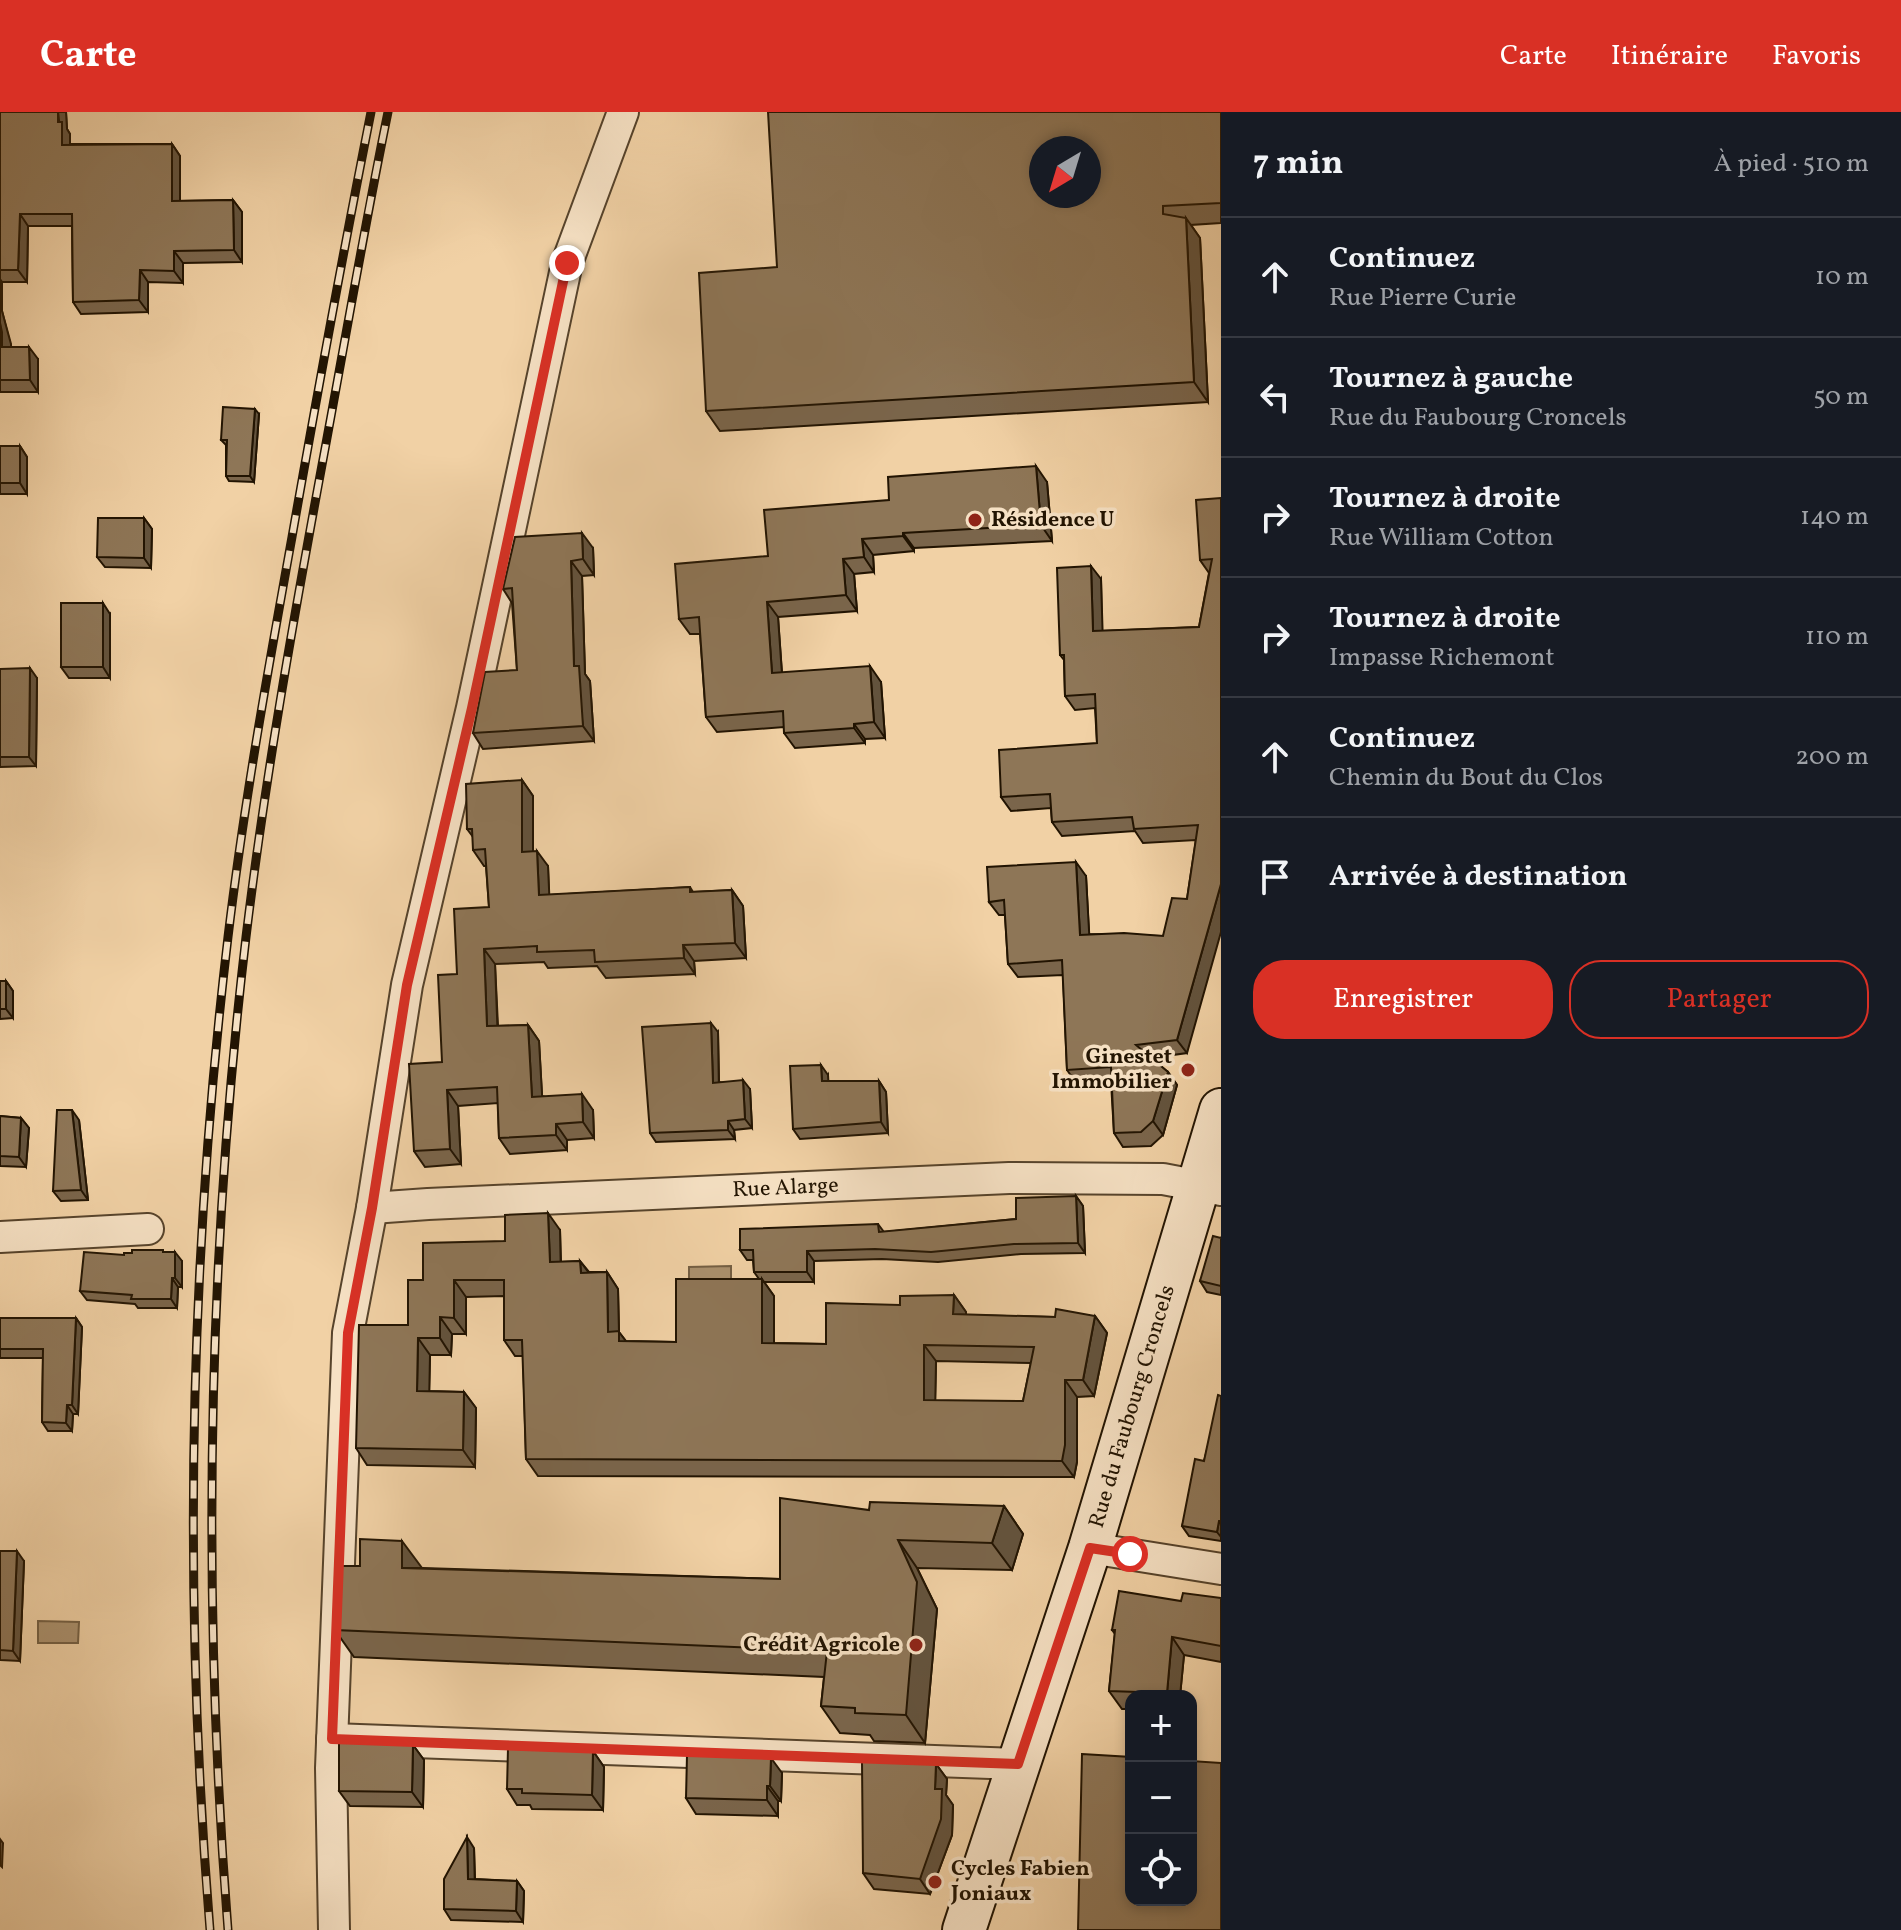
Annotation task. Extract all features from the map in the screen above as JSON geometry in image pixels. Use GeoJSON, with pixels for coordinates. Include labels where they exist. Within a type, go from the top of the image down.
{"type":"FeatureCollection","features":[{"type":"Feature","properties":{"kind":"main road","name":"Rue du Faubourg Croncels"},"geometry":{"type":"LineString","coordinates":[[964,1930],[1211,1187],[1221,1110]]}},
{"type":"Feature","properties":{"kind":"street"},"geometry":{"type":"LineString","coordinates":[[334,1930],[332,1739],[348,1333],[372,1208],[407,985],[472,708],[567,263],[623,112]]}},
{"type":"Feature","properties":{"kind":"street","name":"Rue Alarge"},"geometry":{"type":"LineString","coordinates":[[372,1208],[1009,1178],[1163,1179],[1211,1187]]}},
{"type":"Feature","properties":{"kind":"street"},"geometry":{"type":"LineString","coordinates":[[0,1237],[148,1229]]}},
{"type":"Feature","properties":{"kind":"street"},"geometry":{"type":"LineString","coordinates":[[1090,1548],[1221,1569]]}},
{"type":"Feature","properties":{"kind":"street"},"geometry":{"type":"LineString","coordinates":[[332,1739],[1018,1764]]}},
{"type":"Feature","properties":{"kind":"shaded area"},"geometry":{"type":"Polygon","coordinates":[[[731,1266],[731,1287],[689,1288],[689,1267],[731,1266]]]}},
{"type":"Feature","properties":{"kind":"shaded area"},"geometry":{"type":"Polygon","coordinates":[[[38,1621],[79,1622],[78,1643],[38,1643],[38,1621]]]}},
{"type":"Feature","properties":{"kind":"building"},"geometry":{"type":"Polygon","coordinates":[[[0,112],[58,112],[58,122],[62,122],[62,145],[172,144],[172,201],[233,200],[234,250],[174,251],[174,271],[140,270],[139,300],[73,302],[72,214],[20,214],[18,270],[0,270],[0,112]]]}},
{"type":"Feature","properties":{"kind":"building"},"geometry":{"type":"Polygon","coordinates":[[[768,112],[1221,112],[1221,203],[1163,206],[1163,214],[1186,218],[1194,382],[706,411],[699,273],[777,267],[768,112]]]}},
{"type":"Feature","properties":{"kind":"building"},"geometry":{"type":"Polygon","coordinates":[[[0,323],[2,347],[29,347],[30,380],[0,380],[0,323]]]}},
{"type":"Feature","properties":{"kind":"building"},"geometry":{"type":"Polygon","coordinates":[[[223,407],[255,409],[250,476],[226,476],[227,440],[221,440],[223,407]]]}},
{"type":"Feature","properties":{"kind":"building"},"geometry":{"type":"Polygon","coordinates":[[[0,446],[20,446],[20,483],[0,483],[0,446]]]}},
{"type":"Feature","properties":{"kind":"building"},"geometry":{"type":"Polygon","coordinates":[[[1036,466],[1041,525],[903,533],[903,536],[862,539],[864,557],[843,559],[846,595],[767,602],[772,673],[870,666],[874,722],[854,724],[854,728],[784,733],[783,711],[706,717],[699,617],[679,619],[675,564],[768,556],[764,510],[889,500],[888,477],[1036,466]]]}},
{"type":"Feature","properties":{"kind":"building"},"geometry":{"type":"Polygon","coordinates":[[[1221,498],[1221,884],[1177,1040],[1136,1045],[1168,1072],[1153,1121],[1141,1132],[1114,1133],[1111,1067],[1067,1070],[1062,960],[1008,964],[1004,900],[989,902],[987,867],[1076,862],[1080,935],[1124,933],[1163,936],[1172,898],[1187,899],[1198,825],[1134,829],[1132,817],[1052,822],[1050,794],[1001,797],[999,750],[1097,743],[1095,694],[1065,696],[1064,655],[1060,655],[1057,568],[1091,566],[1093,631],[1199,627],[1212,559],[1200,560],[1196,500],[1221,498]]]}},
{"type":"Feature","properties":{"kind":"building"},"geometry":{"type":"Polygon","coordinates":[[[98,518],[144,518],[144,558],[97,557],[98,518]]]}},
{"type":"Feature","properties":{"kind":"building"},"geometry":{"type":"Polygon","coordinates":[[[582,533],[583,559],[571,561],[574,666],[579,666],[583,726],[473,733],[485,672],[517,670],[512,588],[503,589],[515,537],[582,533]]]}},
{"type":"Feature","properties":{"kind":"building"},"geometry":{"type":"Polygon","coordinates":[[[61,603],[103,603],[103,667],[61,667],[61,603]]]}},
{"type":"Feature","properties":{"kind":"building"},"geometry":{"type":"Polygon","coordinates":[[[30,668],[29,757],[0,757],[0,669],[30,668]]]}},
{"type":"Feature","properties":{"kind":"building"},"geometry":{"type":"Polygon","coordinates":[[[522,780],[522,852],[537,851],[539,895],[690,887],[690,892],[732,890],[735,943],[683,945],[684,958],[595,962],[594,950],[537,952],[537,946],[484,949],[487,1026],[528,1025],[532,1097],[582,1094],[583,1122],[556,1124],[556,1135],[499,1138],[497,1087],[447,1090],[450,1149],[414,1151],[409,1064],[442,1062],[438,975],[457,974],[454,909],[489,907],[485,849],[473,850],[472,829],[467,829],[466,784],[522,780]]]}},
{"type":"Feature","properties":{"kind":"building"},"geometry":{"type":"Polygon","coordinates":[[[0,981],[6,981],[6,1009],[0,1009],[0,981]]]}},
{"type":"Feature","properties":{"kind":"building"},"geometry":{"type":"Polygon","coordinates":[[[711,1023],[713,1083],[743,1080],[745,1119],[728,1121],[728,1130],[650,1133],[642,1027],[711,1023]]]}},
{"type":"Feature","properties":{"kind":"building"},"geometry":{"type":"Polygon","coordinates":[[[821,1065],[822,1081],[879,1081],[881,1122],[793,1129],[790,1066],[821,1065]]]}},
{"type":"Feature","properties":{"kind":"building"},"geometry":{"type":"Polygon","coordinates":[[[57,1110],[72,1110],[81,1190],[53,1191],[57,1110]]]}},
{"type":"Feature","properties":{"kind":"building"},"geometry":{"type":"Polygon","coordinates":[[[0,1116],[21,1118],[19,1157],[0,1156],[0,1116]]]}},
{"type":"Feature","properties":{"kind":"building"},"geometry":{"type":"Polygon","coordinates":[[[1076,1196],[1078,1243],[1014,1244],[931,1252],[875,1249],[807,1251],[807,1272],[754,1272],[753,1250],[740,1250],[740,1229],[878,1224],[879,1232],[1016,1219],[1016,1198],[1076,1196]]]}},
{"type":"Feature","properties":{"kind":"building"},"geometry":{"type":"Polygon","coordinates":[[[548,1213],[550,1262],[580,1261],[581,1273],[607,1272],[608,1332],[619,1331],[619,1341],[676,1342],[676,1279],[762,1279],[762,1343],[826,1344],[826,1303],[900,1305],[900,1296],[954,1295],[953,1314],[1055,1317],[1056,1309],[1095,1316],[1083,1380],[1065,1380],[1065,1445],[1062,1461],[526,1459],[522,1340],[504,1340],[504,1280],[454,1280],[454,1318],[440,1317],[440,1338],[418,1338],[417,1391],[464,1392],[463,1450],[356,1448],[359,1325],[408,1325],[408,1280],[423,1280],[423,1243],[505,1241],[505,1215],[548,1213]],[[924,1345],[924,1400],[1023,1401],[1034,1347],[924,1345]]]}},
{"type":"Feature","properties":{"kind":"building"},"geometry":{"type":"Polygon","coordinates":[[[1213,1236],[1221,1238],[1221,1286],[1200,1281],[1213,1236]]]}},
{"type":"Feature","properties":{"kind":"building"},"geometry":{"type":"Polygon","coordinates":[[[132,1250],[175,1252],[171,1299],[131,1299],[132,1295],[80,1291],[84,1252],[124,1255],[132,1253],[132,1250]]]}},
{"type":"Feature","properties":{"kind":"building"},"geometry":{"type":"Polygon","coordinates":[[[0,1318],[76,1318],[72,1405],[67,1405],[66,1423],[42,1422],[43,1349],[0,1349],[0,1318]]]}},
{"type":"Feature","properties":{"kind":"building"},"geometry":{"type":"Polygon","coordinates":[[[1218,1395],[1221,1396],[1221,1521],[1217,1532],[1182,1526],[1195,1459],[1204,1461],[1218,1395]]]}},
{"type":"Feature","properties":{"kind":"building"},"geometry":{"type":"Polygon","coordinates":[[[780,1498],[869,1510],[870,1502],[1004,1506],[992,1543],[898,1540],[917,1582],[906,1715],[855,1713],[855,1708],[821,1706],[827,1651],[335,1630],[337,1566],[360,1566],[360,1539],[402,1541],[402,1568],[780,1579],[780,1498]]]}},
{"type":"Feature","properties":{"kind":"building"},"geometry":{"type":"Polygon","coordinates":[[[0,1551],[17,1551],[13,1651],[0,1650],[0,1551]]]}},
{"type":"Feature","properties":{"kind":"building"},"geometry":{"type":"Polygon","coordinates":[[[1119,1591],[1181,1601],[1183,1593],[1221,1598],[1221,1646],[1172,1637],[1167,1690],[1109,1691],[1115,1630],[1112,1630],[1119,1591]]]}},
{"type":"Feature","properties":{"kind":"building"},"geometry":{"type":"Polygon","coordinates":[[[339,1742],[413,1745],[412,1792],[339,1791],[339,1742]]]}},
{"type":"Feature","properties":{"kind":"building"},"geometry":{"type":"Polygon","coordinates":[[[508,1748],[593,1751],[592,1795],[522,1793],[522,1789],[507,1789],[508,1748]]]}},
{"type":"Feature","properties":{"kind":"building"},"geometry":{"type":"Polygon","coordinates":[[[1082,1754],[1125,1757],[1125,1906],[1197,1906],[1197,1761],[1221,1763],[1221,1930],[1078,1930],[1082,1754]]]}},
{"type":"Feature","properties":{"kind":"building"},"geometry":{"type":"Polygon","coordinates":[[[687,1755],[771,1758],[767,1800],[686,1798],[687,1755]]]}},
{"type":"Feature","properties":{"kind":"building"},"geometry":{"type":"Polygon","coordinates":[[[862,1761],[936,1764],[935,1789],[942,1789],[941,1819],[920,1879],[863,1873],[862,1761]]]}},
{"type":"Feature","properties":{"kind":"building"},"geometry":{"type":"Polygon","coordinates":[[[467,1837],[468,1879],[517,1881],[516,1911],[444,1909],[444,1879],[467,1837]]]}},
{"type":"Feature","properties":{"kind":"railway"},"geometry":{"type":"LineString","coordinates":[[210,1930],[196,1682],[194,1433],[198,1309],[215,1061],[234,887],[257,737],[371,112]]}},
{"type":"Feature","properties":{"kind":"railway"},"geometry":{"type":"LineString","coordinates":[[228,1930],[214,1682],[212,1557],[216,1309],[233,1061],[246,937],[280,701],[388,112]]}},
{"type":"Feature","properties":{"kind":"place","name":"Résidence U"},"geometry":{"type":"Point","coordinates":[975,520]}},
{"type":"Feature","properties":{"kind":"place","name":"Ginestet Immobilier"},"geometry":{"type":"Point","coordinates":[1188,1070]}},
{"type":"Feature","properties":{"kind":"place","name":"Crédit Agricole"},"geometry":{"type":"Point","coordinates":[916,1645]}},
{"type":"Feature","properties":{"kind":"place","name":"Cycles Fabien Joniaux"},"geometry":{"type":"Point","coordinates":[935,1882]}},
{"type":"Feature","properties":{"kind":"route"},"geometry":{"type":"LineString","coordinates":[[567,263],[472,708],[407,985],[372,1208],[348,1333],[332,1739],[1018,1764],[1090,1548],[1130,1554]]}}]}
